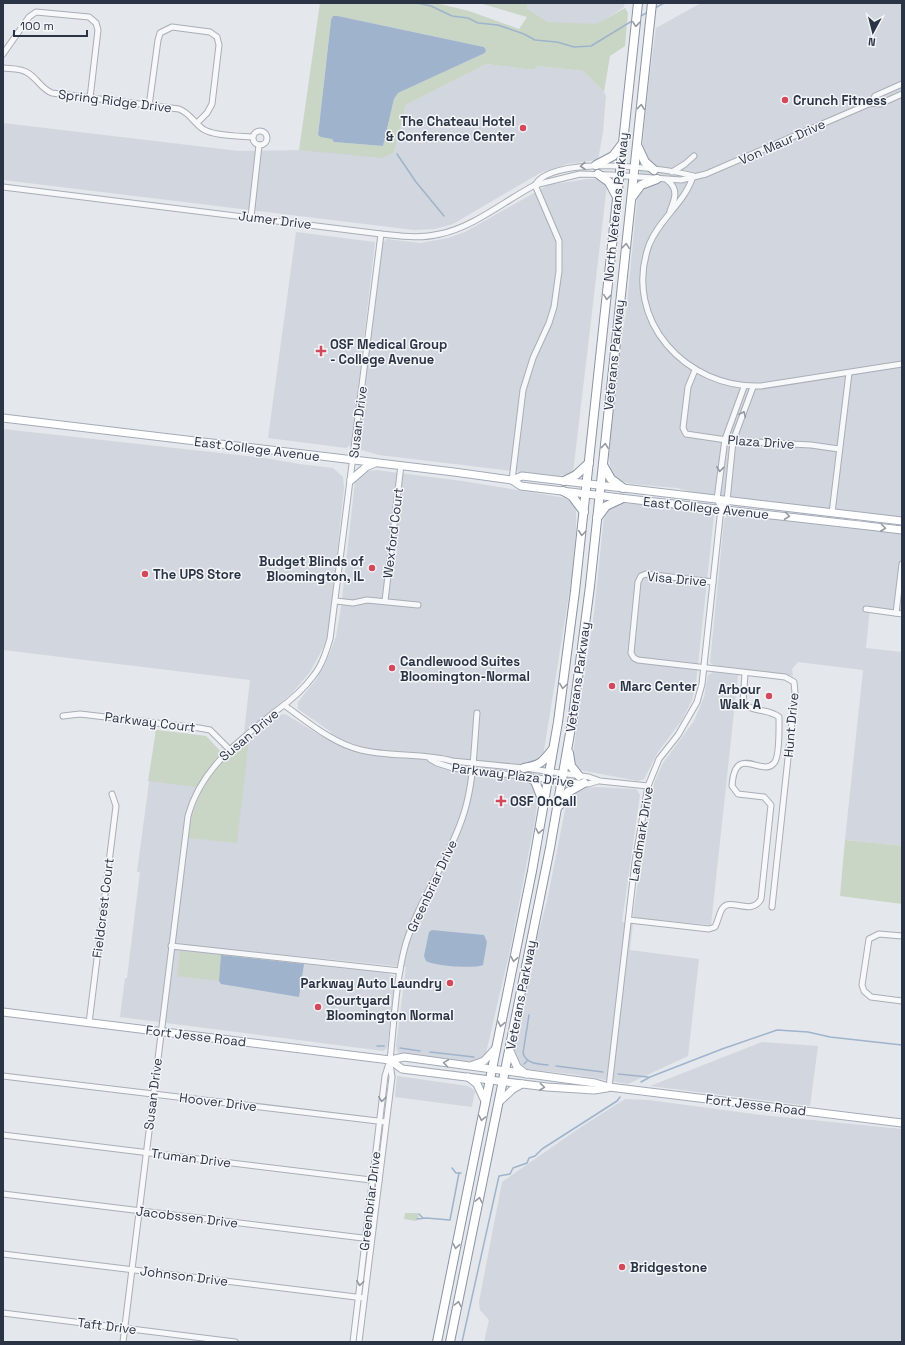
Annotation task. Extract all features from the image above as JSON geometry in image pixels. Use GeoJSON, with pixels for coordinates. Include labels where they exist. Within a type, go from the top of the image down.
{"type":"FeatureCollection","features":[{"type":"Feature","properties":{"kind":"highway","name":"North Veterans Parkway"},"geometry":{"type":"LineString","coordinates":[[587,483],[638,3]]}},
{"type":"Feature","properties":{"kind":"highway","name":"Veterans Parkway"},"geometry":{"type":"LineString","coordinates":[[450,1342],[510,1051],[568,746],[582,647],[600,496],[652,3]]}},
{"type":"Feature","properties":{"kind":"highway"},"geometry":{"type":"LineString","coordinates":[[596,165],[613,156],[623,142]]}},
{"type":"Feature","properties":{"kind":"highway"},"geometry":{"type":"LineString","coordinates":[[637,145],[645,162],[654,170]]}},
{"type":"Feature","properties":{"kind":"highway"},"geometry":{"type":"LineString","coordinates":[[598,174],[609,182],[618,198]]}},
{"type":"Feature","properties":{"kind":"highway"},"geometry":{"type":"LineString","coordinates":[[631,198],[642,185],[657,179]]}},
{"type":"Feature","properties":{"kind":"highway"},"geometry":{"type":"LineString","coordinates":[[564,481],[576,476],[589,463]]}},
{"type":"Feature","properties":{"kind":"highway"},"geometry":{"type":"LineString","coordinates":[[603,465],[611,479],[623,488]]}},
{"type":"Feature","properties":{"kind":"highway","name":"Veterans Parkway"},"geometry":{"type":"LineString","coordinates":[[437,1342],[544,805],[554,748],[571,625],[587,483]]}},
{"type":"Feature","properties":{"kind":"highway"},"geometry":{"type":"LineString","coordinates":[[563,491],[572,496],[584,512]]}},
{"type":"Feature","properties":{"kind":"highway"},"geometry":{"type":"LineString","coordinates":[[597,519],[606,506],[620,499]]}},
{"type":"Feature","properties":{"kind":"highway"},"geometry":{"type":"LineString","coordinates":[[568,746],[571,766],[579,776]]}},
{"type":"Feature","properties":{"kind":"highway"},"geometry":{"type":"LineString","coordinates":[[524,768],[544,762],[554,748]]}},
{"type":"Feature","properties":{"kind":"highway"},"geometry":{"type":"LineString","coordinates":[[528,777],[535,781],[544,805]]}},
{"type":"Feature","properties":{"kind":"highway"},"geometry":{"type":"LineString","coordinates":[[557,809],[568,792],[584,783]]}},
{"type":"Feature","properties":{"kind":"main road","name":"East College Avenue"},"geometry":{"type":"LineString","coordinates":[[3,418],[401,465],[512,480],[521,486],[620,499],[721,508],[824,522],[902,530]]}},
{"type":"Feature","properties":{"kind":"main road"},"geometry":{"type":"LineString","coordinates":[[351,480],[366,467],[377,462]]}},
{"type":"Feature","properties":{"kind":"main road","name":"East College Avenue"},"geometry":{"type":"LineString","coordinates":[[512,480],[522,476],[902,521]]}},
{"type":"Feature","properties":{"kind":"main road"},"geometry":{"type":"LineString","coordinates":[[824,522],[832,516],[860,519],[873,518]]}},
{"type":"Feature","properties":{"kind":"main road","name":"Fort Jesse Road"},"geometry":{"type":"LineString","coordinates":[[3,1012],[390,1060],[404,1057],[526,1075],[595,1083],[609,1087],[902,1123]]}},
{"type":"Feature","properties":{"kind":"main road"},"geometry":{"type":"LineString","coordinates":[[470,1066],[484,1061],[496,1048]]}},
{"type":"Feature","properties":{"kind":"main road"},"geometry":{"type":"LineString","coordinates":[[510,1051],[517,1067],[526,1075]]}},
{"type":"Feature","properties":{"kind":"main road","name":"Fort Jesse Road"},"geometry":{"type":"LineString","coordinates":[[390,1060],[402,1069],[503,1082],[594,1090],[609,1087]]}},
{"type":"Feature","properties":{"kind":"main road"},"geometry":{"type":"LineString","coordinates":[[468,1077],[477,1084],[485,1101]]}},
{"type":"Feature","properties":{"kind":"main road"},"geometry":{"type":"LineString","coordinates":[[499,1102],[513,1089],[522,1084]]}},
{"type":"Feature","properties":{"kind":"street"},"geometry":{"type":"LineString","coordinates":[[3,54],[29,17],[36,12],[89,17],[96,22],[98,30],[90,98]]}},
{"type":"Feature","properties":{"kind":"street"},"geometry":{"type":"LineString","coordinates":[[149,106],[160,33],[172,27],[210,32],[216,37],[220,45],[212,104],[207,113],[196,123]]}},
{"type":"Feature","properties":{"kind":"street","name":"Spring Ridge Drive"},"geometry":{"type":"LineString","coordinates":[[3,68],[25,71],[33,76],[43,88],[52,94],[183,111],[196,123],[210,132],[252,137]]}},
{"type":"Feature","properties":{"kind":"street","name":"Von Maur Drive"},"geometry":{"type":"LineString","coordinates":[[871,103],[875,96],[902,84]]}},
{"type":"Feature","properties":{"kind":"street","name":"Von Maur Drive"},"geometry":{"type":"LineString","coordinates":[[634,172],[657,179],[667,180],[682,180],[693,176],[706,174],[723,168],[871,103],[880,104],[902,94]]}},
{"type":"Feature","properties":{"kind":"street"},"geometry":{"type":"LineString","coordinates":[[256,131],[265,133],[267,137],[266,142],[259,145],[255,144],[252,137],[256,131]]}},
{"type":"Feature","properties":{"kind":"street"},"geometry":{"type":"LineString","coordinates":[[251,218],[259,145]]}},
{"type":"Feature","properties":{"kind":"street"},"geometry":{"type":"LineString","coordinates":[[672,172],[694,156]]}},
{"type":"Feature","properties":{"kind":"street","name":"Jumer Drive"},"geometry":{"type":"LineString","coordinates":[[535,185],[538,179],[571,167],[596,165],[620,171],[634,172]]}},
{"type":"Feature","properties":{"kind":"street","name":"Von Maur Drive"},"geometry":{"type":"LineString","coordinates":[[620,171],[634,172],[654,170],[693,176]]}},
{"type":"Feature","properties":{"kind":"street","name":"Jumer Drive"},"geometry":{"type":"LineString","coordinates":[[3,187],[381,234],[425,236],[453,230],[474,221],[535,185],[544,184],[572,175],[620,171]]}},
{"type":"Feature","properties":{"kind":"street"},"geometry":{"type":"LineString","coordinates":[[693,176],[689,188],[657,230],[646,254],[643,279],[645,300],[650,320],[659,336],[678,356],[695,370],[725,383],[752,387],[902,364]]}},
{"type":"Feature","properties":{"kind":"street"},"geometry":{"type":"LineString","coordinates":[[667,180],[673,185],[675,193],[668,215]]}},
{"type":"Feature","properties":{"kind":"street"},"geometry":{"type":"LineString","coordinates":[[512,480],[523,390],[533,358],[549,324],[554,307],[559,271],[559,241],[535,185]]}},
{"type":"Feature","properties":{"kind":"street","name":"Susan Drive"},"geometry":{"type":"LineString","coordinates":[[123,1342],[184,837],[191,807],[204,780],[229,749],[284,705],[307,684],[321,663],[330,640],[381,234]]}},
{"type":"Feature","properties":{"kind":"street","name":"Plaza Drive"},"geometry":{"type":"LineString","coordinates":[[695,370],[688,387],[684,432],[688,435],[725,440],[811,445],[840,449]]}},
{"type":"Feature","properties":{"kind":"street"},"geometry":{"type":"LineString","coordinates":[[832,513],[849,373]]}},
{"type":"Feature","properties":{"kind":"street"},"geometry":{"type":"LineString","coordinates":[[744,386],[725,440],[717,500],[721,508],[727,501],[733,440],[752,387]]}},
{"type":"Feature","properties":{"kind":"street","name":"Wexford Court"},"geometry":{"type":"LineString","coordinates":[[385,601],[401,465]]}},
{"type":"Feature","properties":{"kind":"street","name":"Landmark Drive"},"geometry":{"type":"LineString","coordinates":[[609,1087],[635,862],[648,786],[659,759],[678,735],[697,702],[704,668],[721,508]]}},
{"type":"Feature","properties":{"kind":"street"},"geometry":{"type":"LineString","coordinates":[[866,610],[899,613],[902,564]]}},
{"type":"Feature","properties":{"kind":"street","name":"Visa Drive"},"geometry":{"type":"LineString","coordinates":[[633,657],[631,651],[638,582],[641,576],[646,574],[713,582]]}},
{"type":"Feature","properties":{"kind":"street"},"geometry":{"type":"LineString","coordinates":[[336,601],[353,603],[367,600],[418,605]]}},
{"type":"Feature","properties":{"kind":"street","name":"Hunt Drive"},"geometry":{"type":"LineString","coordinates":[[633,657],[638,660],[785,677],[794,682],[795,687],[772,907]]}},
{"type":"Feature","properties":{"kind":"street"},"geometry":{"type":"LineString","coordinates":[[629,920],[708,929],[715,927],[722,909],[728,905],[753,908],[759,904],[761,899],[771,805],[764,797],[738,794],[732,786],[733,773],[736,767],[743,764],[769,766],[774,763],[777,756],[779,717],[772,711],[749,709],[743,703],[746,673]]}},
{"type":"Feature","properties":{"kind":"street","name":"Parkway Plaza Drive"},"geometry":{"type":"LineString","coordinates":[[284,705],[328,736],[351,747],[362,750],[524,768],[549,776]]}},
{"type":"Feature","properties":{"kind":"street","name":"Greenbriar Drive"},"geometry":{"type":"LineString","coordinates":[[376,1181],[385,1076],[390,1060],[400,971],[409,935],[463,816],[471,770],[477,713]]}},
{"type":"Feature","properties":{"kind":"street","name":"Parkway Court"},"geometry":{"type":"LineString","coordinates":[[64,716],[80,714],[210,730],[229,749]]}},
{"type":"Feature","properties":{"kind":"street","name":"Parkway Plaza Drive"},"geometry":{"type":"LineString","coordinates":[[429,758],[437,763],[453,768],[528,777],[579,776],[600,781],[648,786]]}},
{"type":"Feature","properties":{"kind":"street","name":"Parkway Plaza Drive"},"geometry":{"type":"LineString","coordinates":[[563,777],[584,783],[600,781]]}},
{"type":"Feature","properties":{"kind":"street","name":"Fieldcrest Court"},"geometry":{"type":"LineString","coordinates":[[89,1023],[116,806],[112,794]]}},
{"type":"Feature","properties":{"kind":"street"},"geometry":{"type":"LineString","coordinates":[[902,936],[879,934],[872,936],[867,943],[862,985],[864,992],[872,997],[902,1001]]}},
{"type":"Feature","properties":{"kind":"street"},"geometry":{"type":"LineString","coordinates":[[171,946],[400,971]]}},
{"type":"Feature","properties":{"kind":"street","name":"Greenbriar Drive"},"geometry":{"type":"LineString","coordinates":[[353,1342],[361,1298],[376,1181],[392,1077],[390,1060]]}},
{"type":"Feature","properties":{"kind":"street","name":"Hoover Drive"},"geometry":{"type":"LineString","coordinates":[[3,1076],[386,1122]]}},
{"type":"Feature","properties":{"kind":"street","name":"Truman Drive"},"geometry":{"type":"LineString","coordinates":[[3,1135],[376,1181]]}},
{"type":"Feature","properties":{"kind":"street","name":"Jacobssen Drive"},"geometry":{"type":"LineString","coordinates":[[3,1194],[368,1239]]}},
{"type":"Feature","properties":{"kind":"street","name":"Johnson Drive"},"geometry":{"type":"LineString","coordinates":[[3,1254],[361,1298]]}},
{"type":"Feature","properties":{"kind":"street","name":"Greenbriar Drive"},"geometry":{"type":"LineString","coordinates":[[359,1342],[361,1298]]}},
{"type":"Feature","properties":{"kind":"street","name":"Taft Drive"},"geometry":{"type":"LineString","coordinates":[[3,1314],[235,1342]]}},
{"type":"Feature","properties":{"kind":"shaded area"},"geometry":{"type":"Polygon","coordinates":[[[527,3],[625,3],[624,7],[592,28],[548,22],[526,9],[527,3]]]}},
{"type":"Feature","properties":{"kind":"shaded area"},"geometry":{"type":"Polygon","coordinates":[[[701,3],[902,3],[902,518],[697,493],[677,488],[632,484],[620,481],[611,473],[609,455],[618,360],[626,313],[649,80],[656,28],[701,3]]]}},
{"type":"Feature","properties":{"kind":"shaded area"},"geometry":{"type":"Polygon","coordinates":[[[486,64],[533,70],[538,66],[583,71],[604,92],[606,96],[603,132],[598,160],[567,164],[540,173],[453,224],[435,229],[414,230],[3,180],[3,123],[239,151],[307,150],[394,152],[406,105],[486,64]]]}},
{"type":"Feature","properties":{"kind":"shaded area"},"geometry":{"type":"Polygon","coordinates":[[[587,179],[598,179],[607,185],[573,473],[558,476],[545,475],[379,455],[361,450],[359,434],[383,242],[387,239],[420,243],[448,238],[465,232],[548,185],[587,179]]]}},
{"type":"Feature","properties":{"kind":"shaded area","name":"OSF Medical Group - College Avenue"},"geometry":{"type":"Polygon","coordinates":[[[296,232],[375,242],[352,444],[346,448],[268,438],[296,232]]]}},
{"type":"Feature","properties":{"kind":"shaded area"},"geometry":{"type":"Polygon","coordinates":[[[3,429],[265,458],[333,468],[343,477],[344,488],[329,630],[324,646],[310,672],[292,693],[244,733],[250,680],[3,650],[3,429]]]}},
{"type":"Feature","properties":{"kind":"shaded area"},"geometry":{"type":"Polygon","coordinates":[[[376,470],[462,481],[566,498],[575,505],[576,533],[571,582],[544,750],[535,820],[510,950],[486,1053],[483,1057],[474,1061],[463,1062],[399,1053],[397,1051],[396,1046],[406,967],[226,949],[225,955],[386,973],[394,976],[395,984],[387,1048],[383,1051],[120,1017],[125,978],[127,978],[140,872],[137,872],[156,730],[206,736],[221,752],[244,733],[249,740],[271,721],[280,715],[285,714],[328,740],[331,732],[298,709],[298,702],[315,681],[325,665],[336,637],[341,608],[355,481],[363,472],[376,470]]]}},
{"type":"Feature","properties":{"kind":"shaded area"},"geometry":{"type":"Polygon","coordinates":[[[623,503],[699,508],[712,512],[714,515],[696,683],[692,700],[682,720],[658,752],[644,779],[638,781],[579,770],[575,765],[573,753],[594,613],[604,516],[608,509],[614,504],[623,503]]]}},
{"type":"Feature","properties":{"kind":"shaded area"},"geometry":{"type":"Polygon","coordinates":[[[732,512],[902,533],[902,611],[870,607],[866,648],[902,652],[902,846],[845,840],[863,670],[798,662],[792,669],[793,676],[715,666],[710,663],[724,520],[728,514],[732,512]]]}},
{"type":"Feature","properties":{"kind":"shaded area"},"geometry":{"type":"Polygon","coordinates":[[[713,672],[738,675],[711,925],[636,918],[633,916],[641,859],[651,794],[656,778],[663,763],[694,721],[704,697],[708,675],[713,672]]]}},
{"type":"Feature","properties":{"kind":"shaded area"},"geometry":{"type":"Polygon","coordinates":[[[597,787],[636,789],[640,795],[622,922],[633,923],[630,950],[699,959],[688,1056],[628,1084],[572,1074],[524,1069],[518,1064],[515,1058],[515,1045],[533,953],[547,901],[568,796],[580,788],[597,787]]]}},
{"type":"Feature","properties":{"kind":"shaded area"},"geometry":{"type":"Polygon","coordinates":[[[762,1042],[818,1046],[810,1106],[650,1086],[762,1042]]]}},
{"type":"Feature","properties":{"kind":"shaded area"},"geometry":{"type":"Polygon","coordinates":[[[397,1076],[468,1086],[475,1091],[472,1107],[395,1097],[397,1076]]]}},
{"type":"Feature","properties":{"kind":"shaded area","name":"Bridgestone"},"geometry":{"type":"Polygon","coordinates":[[[625,1099],[649,1100],[761,1115],[902,1129],[902,1342],[484,1342],[489,1320],[480,1310],[479,1302],[502,1182],[581,1127],[625,1099]]]}},
{"type":"Feature","properties":{"kind":"green space"},"geometry":{"type":"Polygon","coordinates":[[[320,3],[436,3],[469,11],[519,29],[527,17],[479,3],[527,3],[527,9],[548,22],[597,24],[625,8],[628,13],[625,46],[610,56],[604,92],[583,71],[538,66],[533,70],[486,64],[406,105],[394,152],[383,158],[299,150],[320,3]],[[338,16],[331,20],[318,134],[332,139],[334,142],[383,146],[394,99],[398,93],[485,53],[486,50],[484,47],[338,16]]]}},
{"type":"Feature","properties":{"kind":"green space"},"geometry":{"type":"Polygon","coordinates":[[[156,730],[206,736],[221,752],[244,733],[249,740],[237,843],[188,838],[193,812],[203,788],[148,781],[156,730]]]}},
{"type":"Feature","properties":{"kind":"green space"},"geometry":{"type":"Polygon","coordinates":[[[845,840],[902,846],[902,904],[840,896],[845,840]]]}},
{"type":"Feature","properties":{"kind":"green space"},"geometry":{"type":"Polygon","coordinates":[[[180,951],[221,955],[219,981],[177,976],[180,951]]]}},
{"type":"Feature","properties":{"kind":"green space"},"geometry":{"type":"Polygon","coordinates":[[[405,1213],[418,1213],[419,1218],[416,1221],[404,1219],[405,1213]]]}},
{"type":"Feature","properties":{"kind":"water"},"geometry":{"type":"Polygon","coordinates":[[[333,16],[484,47],[486,50],[485,53],[398,93],[394,99],[383,146],[334,142],[332,139],[318,135],[331,20],[333,16]]]}},
{"type":"Feature","properties":{"kind":"water"},"geometry":{"type":"Polygon","coordinates":[[[432,930],[484,935],[487,942],[483,965],[471,967],[454,966],[430,963],[426,961],[424,956],[429,932],[432,930]]]}},
{"type":"Feature","properties":{"kind":"water"},"geometry":{"type":"Polygon","coordinates":[[[221,955],[304,964],[299,997],[221,984],[219,981],[221,955]]]}},
{"type":"Feature","properties":{"kind":"waterway"},"geometry":{"type":"LineString","coordinates":[[417,3],[431,6],[452,16],[468,18],[478,23],[498,25],[524,34],[535,40],[557,42],[574,47],[591,46],[632,21]]}},
{"type":"Feature","properties":{"kind":"waterway"},"geometry":{"type":"LineString","coordinates":[[655,8],[664,3]]}},
{"type":"Feature","properties":{"kind":"waterway"},"geometry":{"type":"LineString","coordinates":[[639,17],[648,12]]}},
{"type":"Feature","properties":{"kind":"waterway"},"geometry":{"type":"LineString","coordinates":[[397,154],[416,182],[444,216]]}},
{"type":"Feature","properties":{"kind":"waterway"},"geometry":{"type":"LineString","coordinates":[[529,1015],[523,1053],[527,1059],[536,1064],[548,1065]]}},
{"type":"Feature","properties":{"kind":"waterway"},"geometry":{"type":"LineString","coordinates":[[641,1082],[650,1077],[722,1049],[777,1030],[808,1032],[830,1037],[902,1045]]}},
{"type":"Feature","properties":{"kind":"waterway"},"geometry":{"type":"LineString","coordinates":[[377,1046],[384,1046]]}},
{"type":"Feature","properties":{"kind":"waterway"},"geometry":{"type":"LineString","coordinates":[[400,1048],[420,1051]]}},
{"type":"Feature","properties":{"kind":"waterway"},"geometry":{"type":"LineString","coordinates":[[430,1052],[474,1057]]}},
{"type":"Feature","properties":{"kind":"waterway"},"geometry":{"type":"LineString","coordinates":[[524,1064],[527,1061]]}},
{"type":"Feature","properties":{"kind":"waterway"},"geometry":{"type":"LineString","coordinates":[[556,1066],[603,1072]]}},
{"type":"Feature","properties":{"kind":"waterway"},"geometry":{"type":"LineString","coordinates":[[618,1074],[648,1077]]}},
{"type":"Feature","properties":{"kind":"waterway"},"geometry":{"type":"LineString","coordinates":[[462,1342],[499,1176],[510,1174],[513,1168],[527,1163],[529,1158],[535,1156],[542,1149],[617,1101],[620,1097]]}},
{"type":"Feature","properties":{"kind":"waterway"},"geometry":{"type":"LineString","coordinates":[[452,1168],[456,1173],[459,1173]]}},
{"type":"Feature","properties":{"kind":"waterway"},"geometry":{"type":"LineString","coordinates":[[417,1219],[426,1218],[450,1220],[459,1173],[461,1173]]}},
{"type":"Feature","properties":{"kind":"waterway"},"geometry":{"type":"LineString","coordinates":[[419,1214],[423,1218]]}},
{"type":"Feature","properties":{"kind":"place","name":"Crunch Fitness"},"geometry":{"type":"Point","coordinates":[785,100]}},
{"type":"Feature","properties":{"kind":"place","name":"The Chateau Hotel & Conference Center"},"geometry":{"type":"Point","coordinates":[523,128]}},
{"type":"Feature","properties":{"kind":"place","name":"OSF Medical Group - College Avenue"},"geometry":{"type":"Point","coordinates":[321,351]}},
{"type":"Feature","properties":{"kind":"place","name":"Budget Blinds of Bloomington, IL"},"geometry":{"type":"Point","coordinates":[372,568]}},
{"type":"Feature","properties":{"kind":"place","name":"The UPS Store"},"geometry":{"type":"Point","coordinates":[145,574]}},
{"type":"Feature","properties":{"kind":"place","name":"Candlewood Suites Bloomington-Normal"},"geometry":{"type":"Point","coordinates":[392,668]}},
{"type":"Feature","properties":{"kind":"place","name":"Marc Center"},"geometry":{"type":"Point","coordinates":[612,686]}},
{"type":"Feature","properties":{"kind":"place","name":"Arbour Walk A"},"geometry":{"type":"Point","coordinates":[769,696]}},
{"type":"Feature","properties":{"kind":"place","name":"OSF OnCall"},"geometry":{"type":"Point","coordinates":[501,801]}},
{"type":"Feature","properties":{"kind":"place","name":"Parkway Auto Laundry"},"geometry":{"type":"Point","coordinates":[450,983]}},
{"type":"Feature","properties":{"kind":"place","name":"Courtyard Bloomington Normal"},"geometry":{"type":"Point","coordinates":[318,1007]}},
{"type":"Feature","properties":{"kind":"place","name":"Bridgestone"},"geometry":{"type":"Point","coordinates":[622,1267]}}]}
